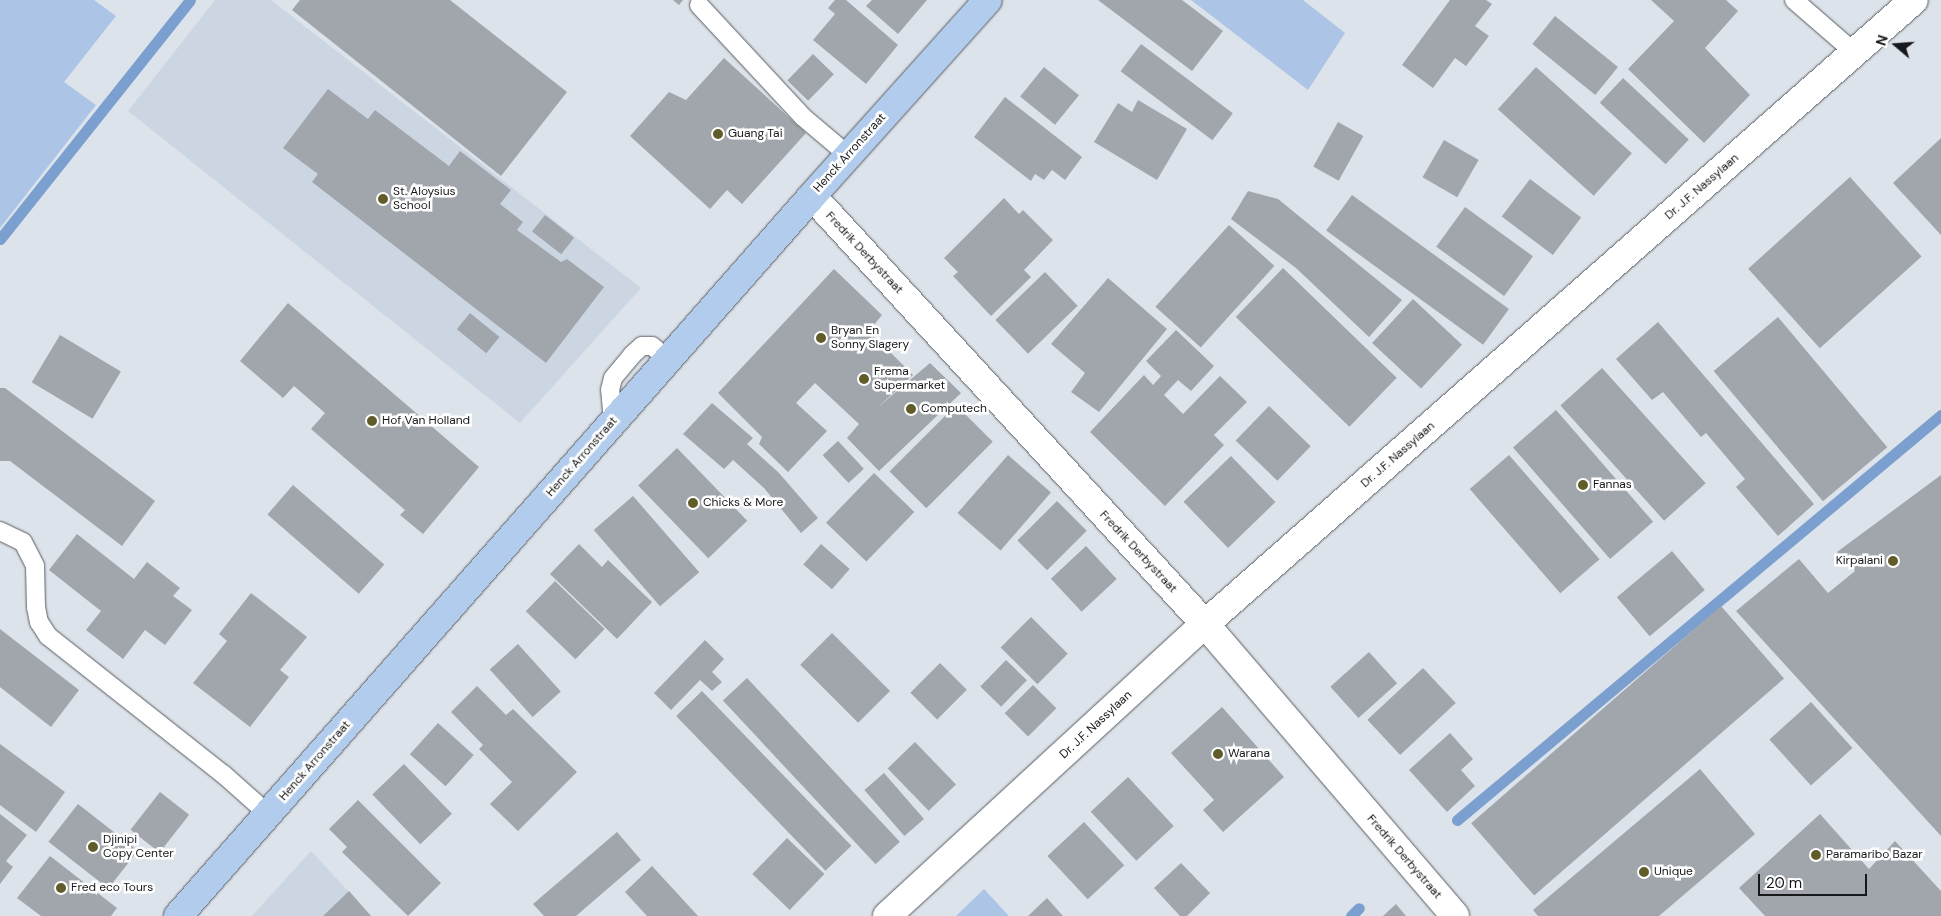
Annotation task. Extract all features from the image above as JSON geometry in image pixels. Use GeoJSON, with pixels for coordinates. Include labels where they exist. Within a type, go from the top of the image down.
{"type":"FeatureCollection","features":[{"type":"Feature","properties":{"kind":"main road","name":"Henck Arronstraat"},"geometry":{"type":"LineString","coordinates":[[178,916],[848,155],[988,0]]}},
{"type":"Feature","properties":{"kind":"street","name":"Dr. J.F. Nassylaan"},"geometry":{"type":"LineString","coordinates":[[888,916],[1205,624],[1914,0]]}},
{"type":"Feature","properties":{"kind":"street","name":"Fredrik Derbystraat"},"geometry":{"type":"LineString","coordinates":[[812,196],[1205,624],[1455,916]]}},
{"type":"Feature","properties":{"kind":"lane"},"geometry":{"type":"LineString","coordinates":[[1794,0],[1855,53]]}},
{"type":"Feature","properties":{"kind":"lane"},"geometry":{"type":"LineString","coordinates":[[699,5],[803,117],[848,155]]}},
{"type":"Feature","properties":{"kind":"lane"},"geometry":{"type":"LineString","coordinates":[[0,531],[22,542],[35,566],[36,607],[39,622],[48,636],[223,774],[268,814]]}},
{"type":"Feature","properties":{"kind":"shaded area"},"geometry":{"type":"Polygon","coordinates":[[[0,0],[94,0],[116,16],[64,82],[96,105],[0,228],[0,0]]]}},
{"type":"Feature","properties":{"kind":"shaded area","name":"St. Aloysius School"},"geometry":{"type":"Polygon","coordinates":[[[215,0],[271,0],[641,288],[520,423],[128,111],[215,0]]]}},
{"type":"Feature","properties":{"kind":"shaded area"},"geometry":{"type":"Polygon","coordinates":[[[1191,0],[1303,0],[1345,33],[1308,90],[1191,0]]]}},
{"type":"Feature","properties":{"kind":"shaded area"},"geometry":{"type":"Polygon","coordinates":[[[311,851],[371,916],[252,916],[311,851]]]}},
{"type":"Feature","properties":{"kind":"shaded area"},"geometry":{"type":"Polygon","coordinates":[[[984,889],[1009,916],[956,916],[984,889]]]}},
{"type":"Feature","properties":{"kind":"building"},"geometry":{"type":"Polygon","coordinates":[[[300,0],[450,0],[567,92],[501,176],[292,10],[300,0]]]}},
{"type":"Feature","properties":{"kind":"building"},"geometry":{"type":"Polygon","coordinates":[[[673,0],[683,0],[679,5],[673,0]]]}},
{"type":"Feature","properties":{"kind":"building"},"geometry":{"type":"Polygon","coordinates":[[[835,0],[846,0],[898,45],[866,84],[813,40],[835,14],[828,8],[835,0]]]}},
{"type":"Feature","properties":{"kind":"building"},"geometry":{"type":"Polygon","coordinates":[[[872,0],[927,0],[898,34],[866,6],[872,0]]]}},
{"type":"Feature","properties":{"kind":"building"},"geometry":{"type":"Polygon","coordinates":[[[1098,0],[1182,0],[1223,31],[1192,71],[1098,0]]]}},
{"type":"Feature","properties":{"kind":"building"},"geometry":{"type":"Polygon","coordinates":[[[1450,0],[1486,0],[1492,4],[1475,26],[1489,36],[1466,66],[1455,58],[1433,88],[1402,65],[1450,0]]]}},
{"type":"Feature","properties":{"kind":"building"},"geometry":{"type":"Polygon","coordinates":[[[1651,0],[1726,0],[1738,11],[1705,48],[1750,95],[1704,143],[1628,69],[1674,21],[1651,0]]]}},
{"type":"Feature","properties":{"kind":"building"},"geometry":{"type":"Polygon","coordinates":[[[1555,16],[1618,67],[1595,95],[1532,44],[1555,16]]]}},
{"type":"Feature","properties":{"kind":"building"},"geometry":{"type":"Polygon","coordinates":[[[1141,44],[1233,113],[1212,140],[1121,71],[1141,44]]]}},
{"type":"Feature","properties":{"kind":"building"},"geometry":{"type":"Polygon","coordinates":[[[813,54],[834,74],[808,101],[787,81],[813,54]]]}},
{"type":"Feature","properties":{"kind":"building","name":"Guang Tai"},"geometry":{"type":"Polygon","coordinates":[[[724,58],[806,133],[742,204],[727,190],[710,209],[630,136],[669,92],[686,100],[724,58]]]}},
{"type":"Feature","properties":{"kind":"building"},"geometry":{"type":"Polygon","coordinates":[[[1044,67],[1079,95],[1055,125],[1020,97],[1044,67]]]}},
{"type":"Feature","properties":{"kind":"building"},"geometry":{"type":"Polygon","coordinates":[[[1536,67],[1632,153],[1594,196],[1498,109],[1536,67]]]}},
{"type":"Feature","properties":{"kind":"building"},"geometry":{"type":"Polygon","coordinates":[[[1623,78],[1689,139],[1666,164],[1600,103],[1623,78]]]}},
{"type":"Feature","properties":{"kind":"building"},"geometry":{"type":"Polygon","coordinates":[[[328,89],[368,119],[375,110],[449,166],[460,151],[511,190],[500,204],[523,222],[517,230],[561,262],[567,259],[604,287],[546,363],[312,182],[318,174],[283,148],[328,89]]]}},
{"type":"Feature","properties":{"kind":"building"},"geometry":{"type":"Polygon","coordinates":[[[1005,97],[1082,157],[1065,180],[1052,170],[1044,180],[1035,174],[1031,181],[974,137],[1005,97]]]}},
{"type":"Feature","properties":{"kind":"building"},"geometry":{"type":"Polygon","coordinates":[[[1138,100],[1187,129],[1157,180],[1094,142],[1118,103],[1132,112],[1138,100]]]}},
{"type":"Feature","properties":{"kind":"building"},"geometry":{"type":"Polygon","coordinates":[[[1338,122],[1363,136],[1339,181],[1313,167],[1338,122]]]}},
{"type":"Feature","properties":{"kind":"building"},"geometry":{"type":"Polygon","coordinates":[[[1941,138],[1941,235],[1893,183],[1941,138]]]}},
{"type":"Feature","properties":{"kind":"building"},"geometry":{"type":"Polygon","coordinates":[[[1444,140],[1479,160],[1457,197],[1422,177],[1444,140]]]}},
{"type":"Feature","properties":{"kind":"building"},"geometry":{"type":"Polygon","coordinates":[[[1850,177],[1922,257],[1820,348],[1748,269],[1850,177]]]}},
{"type":"Feature","properties":{"kind":"building"},"geometry":{"type":"Polygon","coordinates":[[[1530,179],[1581,218],[1553,255],[1502,217],[1530,179]]]}},
{"type":"Feature","properties":{"kind":"building"},"geometry":{"type":"Polygon","coordinates":[[[1248,191],[1278,199],[1402,300],[1369,337],[1296,268],[1231,219],[1248,191]]]}},
{"type":"Feature","properties":{"kind":"building"},"geometry":{"type":"Polygon","coordinates":[[[1352,195],[1509,309],[1483,345],[1326,231],[1352,195]]]}},
{"type":"Feature","properties":{"kind":"building"},"geometry":{"type":"Polygon","coordinates":[[[1004,198],[1019,214],[1023,210],[1053,240],[1024,270],[1031,277],[991,316],[953,276],[958,272],[944,258],[1004,198]]]}},
{"type":"Feature","properties":{"kind":"building"},"geometry":{"type":"Polygon","coordinates":[[[1465,207],[1533,256],[1504,296],[1436,247],[1465,207]]]}},
{"type":"Feature","properties":{"kind":"building"},"geometry":{"type":"Polygon","coordinates":[[[545,215],[574,238],[561,254],[532,232],[545,215]]]}},
{"type":"Feature","properties":{"kind":"building"},"geometry":{"type":"Polygon","coordinates":[[[1229,225],[1274,266],[1201,348],[1155,307],[1229,225]]]}},
{"type":"Feature","properties":{"kind":"building"},"geometry":{"type":"Polygon","coordinates":[[[1283,268],[1397,378],[1349,427],[1236,317],[1283,268]]]}},
{"type":"Feature","properties":{"kind":"building"},"geometry":{"type":"Polygon","coordinates":[[[834,269],[882,315],[869,331],[913,375],[877,408],[930,363],[961,393],[879,471],[847,438],[859,424],[815,383],[796,403],[827,431],[788,472],[759,444],[762,437],[718,393],[834,269]]]}},
{"type":"Feature","properties":{"kind":"building"},"geometry":{"type":"Polygon","coordinates":[[[1045,272],[1078,306],[1028,354],[995,320],[1045,272]]]}},
{"type":"Feature","properties":{"kind":"building"},"geometry":{"type":"Polygon","coordinates":[[[1108,278],[1167,329],[1099,412],[1071,392],[1085,373],[1051,344],[1108,278]]]}},
{"type":"Feature","properties":{"kind":"building"},"geometry":{"type":"Polygon","coordinates":[[[1413,299],[1462,345],[1421,389],[1372,343],[1413,299]]]}},
{"type":"Feature","properties":{"kind":"building","name":"Hof Van Holland"},"geometry":{"type":"Polygon","coordinates":[[[288,303],[479,467],[423,534],[400,515],[405,510],[311,429],[325,413],[294,386],[283,398],[240,361],[288,303]]]}},
{"type":"Feature","properties":{"kind":"building"},"geometry":{"type":"Polygon","coordinates":[[[470,313],[500,337],[486,353],[457,329],[470,313]]]}},
{"type":"Feature","properties":{"kind":"building"},"geometry":{"type":"Polygon","coordinates":[[[1778,317],[1887,447],[1823,501],[1714,371],[1778,317]]]}},
{"type":"Feature","properties":{"kind":"building"},"geometry":{"type":"Polygon","coordinates":[[[1658,322],[1814,504],[1778,536],[1736,487],[1745,479],[1706,433],[1701,437],[1663,392],[1652,400],[1616,359],[1658,322]]]}},
{"type":"Feature","properties":{"kind":"building"},"geometry":{"type":"Polygon","coordinates":[[[1176,330],[1214,366],[1191,391],[1178,380],[1164,395],[1183,414],[1220,376],[1247,402],[1214,435],[1224,445],[1165,506],[1090,432],[1144,375],[1153,385],[1161,376],[1146,361],[1176,330]]]}},
{"type":"Feature","properties":{"kind":"building"},"geometry":{"type":"Polygon","coordinates":[[[60,335],[121,372],[93,419],[32,382],[60,335]]]}},
{"type":"Feature","properties":{"kind":"building"},"geometry":{"type":"Polygon","coordinates":[[[1602,368],[1706,483],[1664,521],[1560,405],[1602,368]]]}},
{"type":"Feature","properties":{"kind":"building"},"geometry":{"type":"Polygon","coordinates":[[[0,388],[5,388],[155,501],[122,546],[10,461],[0,461],[0,388]]]}},
{"type":"Feature","properties":{"kind":"building"},"geometry":{"type":"Polygon","coordinates":[[[712,403],[753,438],[747,444],[779,473],[818,518],[801,533],[764,488],[733,460],[724,469],[683,434],[712,403]]]}},
{"type":"Feature","properties":{"kind":"building"},"geometry":{"type":"Polygon","coordinates":[[[956,405],[993,442],[926,508],[890,471],[956,405]]]}},
{"type":"Feature","properties":{"kind":"building"},"geometry":{"type":"Polygon","coordinates":[[[1269,406],[1311,446],[1277,481],[1236,441],[1269,406]]]}},
{"type":"Feature","properties":{"kind":"building","name":"Fannas"},"geometry":{"type":"Polygon","coordinates":[[[1556,410],[1653,522],[1610,559],[1513,447],[1556,410]]]}},
{"type":"Feature","properties":{"kind":"building"},"geometry":{"type":"Polygon","coordinates":[[[838,441],[864,469],[849,483],[823,455],[838,441]]]}},
{"type":"Feature","properties":{"kind":"building","name":"Chicks & More"},"geometry":{"type":"Polygon","coordinates":[[[677,448],[747,521],[708,558],[638,486],[677,448]]]}},
{"type":"Feature","properties":{"kind":"building"},"geometry":{"type":"Polygon","coordinates":[[[1008,455],[1051,492],[1001,551],[957,513],[1008,455]]]}},
{"type":"Feature","properties":{"kind":"building"},"geometry":{"type":"Polygon","coordinates":[[[1509,455],[1600,559],[1560,593],[1470,489],[1509,455]]]}},
{"type":"Feature","properties":{"kind":"building"},"geometry":{"type":"Polygon","coordinates":[[[1231,456],[1275,502],[1228,548],[1184,502],[1231,456]]]}},
{"type":"Feature","properties":{"kind":"building"},"geometry":{"type":"Polygon","coordinates":[[[874,473],[914,512],[866,562],[826,523],[874,473]]]}},
{"type":"Feature","properties":{"kind":"building"},"geometry":{"type":"Polygon","coordinates":[[[1941,475],[1941,836],[1736,611],[1799,559],[1828,593],[1855,571],[1837,552],[1941,475]]]}},
{"type":"Feature","properties":{"kind":"building"},"geometry":{"type":"Polygon","coordinates":[[[293,485],[384,564],[359,594],[267,514],[293,485]]]}},
{"type":"Feature","properties":{"kind":"building"},"geometry":{"type":"Polygon","coordinates":[[[633,496],[699,572],[660,606],[594,530],[633,496]]]}},
{"type":"Feature","properties":{"kind":"building"},"geometry":{"type":"Polygon","coordinates":[[[1057,501],[1087,531],[1047,570],[1017,541],[1057,501]]]}},
{"type":"Feature","properties":{"kind":"building"},"geometry":{"type":"Polygon","coordinates":[[[77,534],[134,579],[147,562],[180,588],[173,596],[192,610],[165,645],[145,630],[123,659],[86,630],[101,611],[49,570],[77,534]]]}},
{"type":"Feature","properties":{"kind":"building"},"geometry":{"type":"Polygon","coordinates":[[[579,544],[602,567],[608,560],[652,602],[617,639],[550,574],[579,544]]]}},
{"type":"Feature","properties":{"kind":"building"},"geometry":{"type":"Polygon","coordinates":[[[821,544],[850,569],[832,589],[803,564],[821,544]]]}},
{"type":"Feature","properties":{"kind":"building"},"geometry":{"type":"Polygon","coordinates":[[[1086,546],[1117,579],[1082,612],[1051,579],[1086,546]]]}},
{"type":"Feature","properties":{"kind":"building"},"geometry":{"type":"Polygon","coordinates":[[[1672,551],[1705,590],[1650,636],[1617,597],[1672,551]]]}},
{"type":"Feature","properties":{"kind":"building"},"geometry":{"type":"Polygon","coordinates":[[[555,581],[605,629],[575,659],[526,611],[555,581]]]}},
{"type":"Feature","properties":{"kind":"building"},"geometry":{"type":"Polygon","coordinates":[[[251,593],[307,637],[280,670],[289,677],[250,727],[193,683],[227,641],[219,634],[251,593]]]}},
{"type":"Feature","properties":{"kind":"building"},"geometry":{"type":"Polygon","coordinates":[[[1721,606],[1784,678],[1534,896],[1471,823],[1721,606]]]}},
{"type":"Feature","properties":{"kind":"building"},"geometry":{"type":"Polygon","coordinates":[[[1031,617],[1068,654],[1037,684],[1001,647],[1031,617]]]}},
{"type":"Feature","properties":{"kind":"building"},"geometry":{"type":"Polygon","coordinates":[[[0,629],[79,690],[51,727],[0,687],[0,629]]]}},
{"type":"Feature","properties":{"kind":"building"},"geometry":{"type":"Polygon","coordinates":[[[832,633],[890,691],[858,723],[800,665],[832,633]]]}},
{"type":"Feature","properties":{"kind":"building"},"geometry":{"type":"Polygon","coordinates":[[[705,640],[724,659],[712,672],[722,682],[712,691],[700,680],[671,710],[654,693],[705,640]]]}},
{"type":"Feature","properties":{"kind":"building"},"geometry":{"type":"Polygon","coordinates":[[[518,644],[561,692],[533,717],[490,669],[518,644]]]}},
{"type":"Feature","properties":{"kind":"building"},"geometry":{"type":"Polygon","coordinates":[[[1369,652],[1397,683],[1358,718],[1330,687],[1369,652]]]}},
{"type":"Feature","properties":{"kind":"building"},"geometry":{"type":"Polygon","coordinates":[[[1006,660],[1027,680],[1001,707],[980,687],[1006,660]]]}},
{"type":"Feature","properties":{"kind":"building"},"geometry":{"type":"Polygon","coordinates":[[[940,663],[967,690],[937,720],[910,693],[940,663]]]}},
{"type":"Feature","properties":{"kind":"building"},"geometry":{"type":"Polygon","coordinates":[[[1423,668],[1456,703],[1400,755],[1367,720],[1423,668]]]}},
{"type":"Feature","properties":{"kind":"building"},"geometry":{"type":"Polygon","coordinates":[[[747,678],[900,842],[876,864],[723,701],[747,678]]]}},
{"type":"Feature","properties":{"kind":"building"},"geometry":{"type":"Polygon","coordinates":[[[1033,685],[1056,708],[1028,737],[1005,713],[1033,685]]]}},
{"type":"Feature","properties":{"kind":"building"},"geometry":{"type":"Polygon","coordinates":[[[477,686],[506,715],[513,709],[577,772],[518,831],[490,804],[512,782],[479,749],[483,745],[451,712],[477,686]]]}},
{"type":"Feature","properties":{"kind":"building"},"geometry":{"type":"Polygon","coordinates":[[[702,691],[851,846],[825,871],[676,716],[702,691]]]}},
{"type":"Feature","properties":{"kind":"building"},"geometry":{"type":"Polygon","coordinates":[[[1811,702],[1852,748],[1811,786],[1769,739],[1811,702]]]}},
{"type":"Feature","properties":{"kind":"building","name":"Warana"},"geometry":{"type":"Polygon","coordinates":[[[1222,707],[1284,777],[1223,832],[1203,810],[1214,800],[1171,753],[1222,707]]]}},
{"type":"Feature","properties":{"kind":"building"},"geometry":{"type":"Polygon","coordinates":[[[438,723],[474,755],[446,786],[410,754],[438,723]]]}},
{"type":"Feature","properties":{"kind":"building"},"geometry":{"type":"Polygon","coordinates":[[[1450,733],[1473,759],[1461,770],[1475,786],[1447,812],[1409,770],[1450,733]]]}},
{"type":"Feature","properties":{"kind":"building"},"geometry":{"type":"Polygon","coordinates":[[[915,742],[956,784],[929,811],[888,768],[915,742]]]}},
{"type":"Feature","properties":{"kind":"building"},"geometry":{"type":"Polygon","coordinates":[[[0,744],[65,792],[36,832],[0,805],[0,744]]]}},
{"type":"Feature","properties":{"kind":"building"},"geometry":{"type":"Polygon","coordinates":[[[404,764],[452,814],[420,844],[372,795],[404,764]]]}},
{"type":"Feature","properties":{"kind":"building","name":"Unique"},"geometry":{"type":"Polygon","coordinates":[[[1700,769],[1755,834],[1659,916],[1538,916],[1533,910],[1700,769]]]}},
{"type":"Feature","properties":{"kind":"building"},"geometry":{"type":"Polygon","coordinates":[[[884,773],[924,819],[904,836],[864,790],[884,773]]]}},
{"type":"Feature","properties":{"kind":"building"},"geometry":{"type":"Polygon","coordinates":[[[1128,777],[1174,826],[1136,861],[1091,812],[1128,777]]]}},
{"type":"Feature","properties":{"kind":"building"},"geometry":{"type":"Polygon","coordinates":[[[160,792],[189,815],[160,853],[130,830],[160,792]]]}},
{"type":"Feature","properties":{"kind":"building"},"geometry":{"type":"Polygon","coordinates":[[[358,800],[441,883],[408,916],[342,852],[347,847],[329,829],[358,800]]]}},
{"type":"Feature","properties":{"kind":"building","name":"Djinipi Copy Center"},"geometry":{"type":"Polygon","coordinates":[[[78,804],[138,851],[108,889],[48,842],[78,804]]]}},
{"type":"Feature","properties":{"kind":"building"},"geometry":{"type":"Polygon","coordinates":[[[0,814],[27,835],[6,861],[13,867],[0,884],[0,814]]]}},
{"type":"Feature","properties":{"kind":"building","name":"Paramaribo Bazar"},"geometry":{"type":"Polygon","coordinates":[[[1820,814],[1869,869],[1895,841],[1941,891],[1941,916],[1765,916],[1739,888],[1820,814]]]}},
{"type":"Feature","properties":{"kind":"building"},"geometry":{"type":"Polygon","coordinates":[[[1084,822],[1124,865],[1088,899],[1047,856],[1084,822]]]}},
{"type":"Feature","properties":{"kind":"building"},"geometry":{"type":"Polygon","coordinates":[[[617,832],[641,860],[576,916],[544,916],[533,904],[617,832]]]}},
{"type":"Feature","properties":{"kind":"building"},"geometry":{"type":"Polygon","coordinates":[[[787,838],[824,874],[790,910],[752,874],[787,838]]]}},
{"type":"Feature","properties":{"kind":"building"},"geometry":{"type":"Polygon","coordinates":[[[50,856],[117,908],[111,916],[41,916],[17,898],[50,856]]]}},
{"type":"Feature","properties":{"kind":"building"},"geometry":{"type":"Polygon","coordinates":[[[1181,863],[1210,893],[1187,916],[1180,916],[1154,888],[1181,863]]]}},
{"type":"Feature","properties":{"kind":"building"},"geometry":{"type":"Polygon","coordinates":[[[652,866],[698,916],[647,916],[625,892],[652,866]]]}},
{"type":"Feature","properties":{"kind":"building"},"geometry":{"type":"Polygon","coordinates":[[[349,891],[371,916],[323,916],[349,891]]]}},
{"type":"Feature","properties":{"kind":"building"},"geometry":{"type":"Polygon","coordinates":[[[1047,898],[1063,916],[1028,916],[1047,898]]]}},
{"type":"Feature","properties":{"kind":"building"},"geometry":{"type":"Polygon","coordinates":[[[1396,904],[1406,916],[1383,916],[1396,904]]]}},
{"type":"Feature","properties":{"kind":"waterway"},"geometry":{"type":"LineString","coordinates":[[0,239],[190,0]]}},
{"type":"Feature","properties":{"kind":"waterway"},"geometry":{"type":"LineString","coordinates":[[1457,820],[1941,415]]}},
{"type":"Feature","properties":{"kind":"waterway"},"geometry":{"type":"LineString","coordinates":[[1351,916],[1359,908]]}},
{"type":"Feature","properties":{"kind":"place","name":"Guang Tai"},"geometry":{"type":"Point","coordinates":[718,134]}},
{"type":"Feature","properties":{"kind":"place","name":"St. Aloysius School"},"geometry":{"type":"Point","coordinates":[383,199]}},
{"type":"Feature","properties":{"kind":"place","name":"Bryan En Sonny Slagery"},"geometry":{"type":"Point","coordinates":[821,338]}},
{"type":"Feature","properties":{"kind":"place","name":"Frema Supermarket"},"geometry":{"type":"Point","coordinates":[864,379]}},
{"type":"Feature","properties":{"kind":"place","name":"Computech"},"geometry":{"type":"Point","coordinates":[911,409]}},
{"type":"Feature","properties":{"kind":"place","name":"Hof Van Holland"},"geometry":{"type":"Point","coordinates":[372,421]}},
{"type":"Feature","properties":{"kind":"place","name":"Fannas"},"geometry":{"type":"Point","coordinates":[1583,485]}},
{"type":"Feature","properties":{"kind":"place","name":"Chicks & More"},"geometry":{"type":"Point","coordinates":[693,503]}},
{"type":"Feature","properties":{"kind":"place","name":"Kirpalani"},"geometry":{"type":"Point","coordinates":[1893,561]}},
{"type":"Feature","properties":{"kind":"place","name":"Warana"},"geometry":{"type":"Point","coordinates":[1218,754]}},
{"type":"Feature","properties":{"kind":"place","name":"Djinipi Copy Center"},"geometry":{"type":"Point","coordinates":[93,847]}},
{"type":"Feature","properties":{"kind":"place","name":"Paramaribo Bazar"},"geometry":{"type":"Point","coordinates":[1816,855]}},
{"type":"Feature","properties":{"kind":"place","name":"Unique"},"geometry":{"type":"Point","coordinates":[1644,872]}},
{"type":"Feature","properties":{"kind":"place","name":"Fred eco Tours"},"geometry":{"type":"Point","coordinates":[61,888]}}]}
